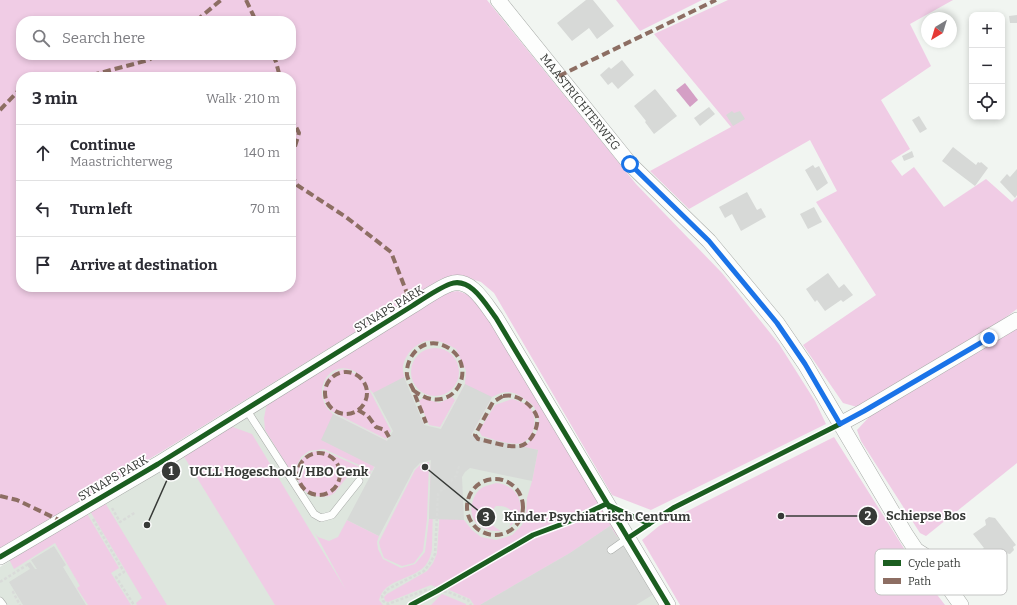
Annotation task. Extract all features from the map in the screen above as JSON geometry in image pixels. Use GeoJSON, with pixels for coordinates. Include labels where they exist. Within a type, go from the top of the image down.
{"type":"FeatureCollection","features":[{"type":"Feature","properties":{"kind":"street","name":"MAASTRICHTERWEG"},"geometry":{"type":"LineString","coordinates":[[498,0],[630,164],[709,241],[777,323],[805,364],[915,549]]}},
{"type":"Feature","properties":{"kind":"street","name":"SYNAPS PARK"},"geometry":{"type":"LineString","coordinates":[[0,557],[246,409],[451,283],[464,283],[478,294],[496,318],[668,605]]}},
{"type":"Feature","properties":{"kind":"street"},"geometry":{"type":"LineString","coordinates":[[840,424],[1017,320]]}},
{"type":"Feature","properties":{"kind":"street","name":"MAASTRICHTERWEG"},"geometry":{"type":"LineString","coordinates":[[954,595],[961,605]]}},
{"type":"Feature","properties":{"kind":"lane"},"geometry":{"type":"LineString","coordinates":[[246,409],[314,514],[321,518],[332,515],[359,481]]}},
{"type":"Feature","properties":{"kind":"lane"},"geometry":{"type":"LineString","coordinates":[[611,550],[628,538]]}},
{"type":"Feature","properties":{"kind":"lane"},"geometry":{"type":"LineString","coordinates":[[0,600],[3,605]]}},
{"type":"Feature","properties":{"kind":"path"},"geometry":{"type":"LineString","coordinates":[[459,466],[456,476],[438,494],[435,554],[430,563],[424,571],[388,589],[382,596],[383,601],[388,604],[426,590],[433,594],[448,592],[468,600],[471,605]]}},
{"type":"Feature","properties":{"kind":"path"},"geometry":{"type":"LineString","coordinates":[[104,495],[120,522],[136,512]]}},
{"type":"Feature","properties":{"kind":"path"},"geometry":{"type":"LineString","coordinates":[[85,506],[124,572],[116,577],[134,605]]}},
{"type":"Feature","properties":{"kind":"path"},"geometry":{"type":"LineString","coordinates":[[0,582],[27,566]]}},
{"type":"Feature","properties":{"kind":"path"},"geometry":{"type":"LineString","coordinates":[[433,594],[444,587]]}},
{"type":"Feature","properties":{"kind":"path"},"geometry":{"type":"LineString","coordinates":[[14,592],[20,605]]}},
{"type":"Feature","properties":{"kind":"shaded area"},"geometry":{"type":"Polygon","coordinates":[[[0,0],[487,0],[636,184],[722,273],[779,344],[815,401],[826,424],[651,510],[612,495],[494,293],[481,282],[462,276],[441,279],[161,452],[0,549],[0,0]]]}},
{"type":"Feature","properties":{"kind":"shaded area"},"geometry":{"type":"Polygon","coordinates":[[[616,0],[702,0],[640,31],[616,0]]]}},
{"type":"Feature","properties":{"kind":"shaded area"},"geometry":{"type":"Polygon","coordinates":[[[728,0],[953,0],[932,12],[921,12],[921,18],[910,24],[931,66],[881,100],[910,149],[891,161],[902,176],[914,167],[944,207],[986,179],[1012,202],[1017,197],[1017,309],[998,323],[857,407],[843,403],[803,345],[876,295],[816,202],[837,191],[810,140],[689,209],[650,171],[731,127],[654,34],[728,0]]]}},
{"type":"Feature","properties":{"kind":"shaded area"},"geometry":{"type":"Polygon","coordinates":[[[685,83],[698,100],[690,107],[676,90],[685,83]]]}},
{"type":"Feature","properties":{"kind":"shaded area"},"geometry":{"type":"Polygon","coordinates":[[[458,291],[476,299],[600,502],[573,516],[530,532],[439,588],[431,585],[388,602],[385,601],[384,597],[387,594],[427,571],[433,563],[437,553],[441,494],[472,530],[481,537],[496,540],[512,535],[522,525],[526,514],[527,498],[538,450],[523,447],[532,439],[538,430],[539,424],[534,407],[531,403],[514,393],[503,392],[492,397],[471,435],[441,429],[465,384],[466,371],[456,349],[439,342],[426,341],[412,349],[407,355],[403,366],[407,387],[424,425],[374,394],[358,373],[345,368],[336,370],[325,380],[322,389],[322,397],[326,406],[333,414],[387,441],[372,471],[324,449],[309,451],[301,457],[296,467],[295,478],[265,430],[264,418],[267,403],[437,296],[458,291]]]}},
{"type":"Feature","properties":{"kind":"shaded area"},"geometry":{"type":"Polygon","coordinates":[[[443,297],[474,304],[599,500],[661,605],[0,605],[0,567],[443,297]]]}},
{"type":"Feature","properties":{"kind":"shaded area"},"geometry":{"type":"Polygon","coordinates":[[[1017,325],[1017,463],[926,536],[920,533],[861,441],[857,430],[870,416],[1017,325]]]}},
{"type":"Feature","properties":{"kind":"shaded area"},"geometry":{"type":"Polygon","coordinates":[[[430,348],[440,348],[452,355],[459,367],[459,377],[452,389],[440,396],[430,396],[422,392],[415,385],[411,377],[411,367],[415,359],[422,352],[430,348]]]}},
{"type":"Feature","properties":{"kind":"shaded area"},"geometry":{"type":"Polygon","coordinates":[[[345,369],[361,377],[371,393],[391,431],[386,439],[331,411],[325,401],[323,392],[326,380],[335,372],[345,369]]]}},
{"type":"Feature","properties":{"kind":"shaded area"},"geometry":{"type":"Polygon","coordinates":[[[452,397],[455,400],[440,427],[429,425],[419,401],[423,398],[439,403],[452,397]]]}},
{"type":"Feature","properties":{"kind":"shaded area"},"geometry":{"type":"Polygon","coordinates":[[[512,399],[527,405],[533,413],[534,428],[526,441],[513,444],[482,436],[479,431],[495,405],[512,399]]]}},
{"type":"Feature","properties":{"kind":"shaded area"},"geometry":{"type":"Polygon","coordinates":[[[230,426],[252,434],[346,590],[315,533],[318,537],[329,541],[338,537],[347,520],[379,536],[377,542],[378,549],[383,559],[401,568],[415,564],[425,552],[429,519],[431,460],[434,460],[432,549],[430,558],[425,566],[413,575],[392,584],[387,588],[382,593],[379,600],[383,605],[275,605],[183,455],[230,426]]]}},
{"type":"Feature","properties":{"kind":"shaded area"},"geometry":{"type":"Polygon","coordinates":[[[834,437],[904,549],[875,549],[875,595],[937,595],[945,605],[680,605],[642,540],[659,526],[834,437]]]}},
{"type":"Feature","properties":{"kind":"shaded area"},"geometry":{"type":"Polygon","coordinates":[[[314,451],[324,451],[371,472],[370,474],[356,472],[352,474],[345,479],[331,495],[322,497],[312,495],[306,492],[302,487],[297,475],[298,469],[304,457],[309,453],[314,451]]]}},
{"type":"Feature","properties":{"kind":"shaded area"},"geometry":{"type":"Polygon","coordinates":[[[429,462],[427,519],[423,551],[414,563],[402,566],[384,558],[379,542],[415,470],[421,464],[429,462]]]}},
{"type":"Feature","properties":{"kind":"shaded area"},"geometry":{"type":"Polygon","coordinates":[[[496,483],[505,485],[516,494],[520,507],[519,514],[509,527],[512,518],[511,511],[506,507],[496,506],[491,514],[490,520],[497,529],[501,531],[483,528],[475,521],[471,511],[475,495],[482,488],[496,483]]]}},
{"type":"Feature","properties":{"kind":"shaded area"},"geometry":{"type":"Polygon","coordinates":[[[104,501],[167,605],[137,605],[136,603],[142,598],[90,511],[104,501]]]}},
{"type":"Feature","properties":{"kind":"shaded area"},"geometry":{"type":"Polygon","coordinates":[[[604,509],[620,535],[617,537],[610,526],[570,553],[480,605],[474,605],[470,599],[447,589],[532,539],[604,509]]]}},
{"type":"Feature","properties":{"kind":"shaded area"},"geometry":{"type":"Polygon","coordinates":[[[86,512],[119,568],[111,573],[131,605],[88,605],[77,588],[80,586],[55,543],[14,569],[9,559],[86,512]]]}},
{"type":"Feature","properties":{"kind":"shaded area"},"geometry":{"type":"Polygon","coordinates":[[[442,594],[466,604],[466,605],[431,605],[442,594]]]}},
{"type":"Feature","properties":{"kind":"building"},"geometry":{"type":"Polygon","coordinates":[[[586,0],[593,0],[614,26],[597,39],[589,28],[572,41],[557,23],[586,0]]]}},
{"type":"Feature","properties":{"kind":"building"},"geometry":{"type":"Polygon","coordinates":[[[1017,15],[1017,23],[1010,23],[1009,16],[1017,15]]]}},
{"type":"Feature","properties":{"kind":"building"},"geometry":{"type":"Polygon","coordinates":[[[622,60],[634,75],[618,89],[612,82],[608,85],[600,75],[609,67],[611,69],[622,60]]]}},
{"type":"Feature","properties":{"kind":"building"},"geometry":{"type":"Polygon","coordinates":[[[655,89],[677,116],[654,134],[634,106],[655,89]]]}},
{"type":"Feature","properties":{"kind":"building"},"geometry":{"type":"Polygon","coordinates":[[[709,107],[715,114],[700,126],[694,118],[709,107]]]}},
{"type":"Feature","properties":{"kind":"building"},"geometry":{"type":"Polygon","coordinates":[[[732,111],[734,113],[740,111],[745,119],[733,126],[726,115],[732,111]]]}},
{"type":"Feature","properties":{"kind":"building"},"geometry":{"type":"Polygon","coordinates":[[[919,116],[927,129],[920,133],[912,120],[919,116]]]}},
{"type":"Feature","properties":{"kind":"building"},"geometry":{"type":"Polygon","coordinates":[[[953,147],[976,165],[978,162],[981,162],[988,168],[975,186],[942,161],[953,147]]]}},
{"type":"Feature","properties":{"kind":"building"},"geometry":{"type":"Polygon","coordinates":[[[912,151],[914,157],[904,161],[902,156],[912,151]]]}},
{"type":"Feature","properties":{"kind":"building"},"geometry":{"type":"Polygon","coordinates":[[[813,165],[815,168],[819,166],[828,183],[817,191],[805,170],[813,165]]]}},
{"type":"Feature","properties":{"kind":"building"},"geometry":{"type":"Polygon","coordinates":[[[1017,169],[1017,195],[1015,198],[1000,182],[1007,174],[1010,177],[1017,169]]]}},
{"type":"Feature","properties":{"kind":"building"},"geometry":{"type":"Polygon","coordinates":[[[747,192],[757,210],[761,208],[766,217],[741,231],[732,214],[725,218],[719,207],[747,192]]]}},
{"type":"Feature","properties":{"kind":"building"},"geometry":{"type":"Polygon","coordinates":[[[814,207],[822,222],[808,229],[800,214],[814,207]]]}},
{"type":"Feature","properties":{"kind":"building"},"geometry":{"type":"Polygon","coordinates":[[[828,273],[839,288],[844,284],[853,295],[843,302],[841,300],[825,311],[817,300],[815,302],[806,289],[828,273]]]}},
{"type":"Feature","properties":{"kind":"building"},"geometry":{"type":"Polygon","coordinates":[[[404,377],[424,425],[441,429],[465,384],[492,397],[471,435],[538,450],[532,481],[470,468],[462,477],[464,520],[429,519],[431,460],[420,463],[414,469],[379,536],[347,520],[375,467],[321,440],[333,414],[387,441],[393,431],[373,393],[404,377]]]}},
{"type":"Feature","properties":{"kind":"building"},"geometry":{"type":"Polygon","coordinates":[[[989,517],[995,518],[1016,545],[1013,547],[1014,550],[1010,554],[1007,553],[1007,549],[983,549],[984,548],[973,534],[986,525],[985,520],[989,517]]]}},
{"type":"Feature","properties":{"kind":"building"},"geometry":{"type":"Polygon","coordinates":[[[610,526],[654,594],[636,605],[480,605],[570,553],[610,526]]]}},
{"type":"Feature","properties":{"kind":"building"},"geometry":{"type":"Polygon","coordinates":[[[54,546],[66,565],[63,567],[86,605],[23,605],[9,582],[30,569],[26,564],[30,562],[35,569],[37,569],[31,560],[54,546]]]}},
{"type":"Feature","properties":{"kind":"marked path"},"geometry":{"type":"LineString","coordinates":[[202,16],[221,0]]}},
{"type":"Feature","properties":{"kind":"marked path"},"geometry":{"type":"LineString","coordinates":[[246,0],[254,16]]}},
{"type":"Feature","properties":{"kind":"marked path"},"geometry":{"type":"LineString","coordinates":[[559,76],[716,0]]}},
{"type":"Feature","properties":{"kind":"marked path"},"geometry":{"type":"LineString","coordinates":[[103,72],[149,60]]}},
{"type":"Feature","properties":{"kind":"marked path"},"geometry":{"type":"LineString","coordinates":[[275,60],[279,72]]}},
{"type":"Feature","properties":{"kind":"marked path"},"geometry":{"type":"LineString","coordinates":[[0,110],[16,93]]}},
{"type":"Feature","properties":{"kind":"marked path"},"geometry":{"type":"LineString","coordinates":[[296,127],[299,133],[296,143]]}},
{"type":"Feature","properties":{"kind":"marked path"},"geometry":{"type":"LineString","coordinates":[[296,183],[346,217],[391,252],[412,306]]}},
{"type":"Feature","properties":{"kind":"marked path"},"geometry":{"type":"LineString","coordinates":[[413,390],[415,391],[416,392],[427,398],[439,399],[450,396],[457,389],[462,379],[462,369],[459,359],[451,350],[439,344],[431,343],[419,348],[410,360],[407,367],[407,377],[410,382],[413,389],[415,393],[426,423]]}},
{"type":"Feature","properties":{"kind":"marked path"},"geometry":{"type":"LineString","coordinates":[[346,372],[361,378],[367,393],[361,408],[346,414],[331,408],[325,393],[331,378],[346,372]]}},
{"type":"Feature","properties":{"kind":"marked path"},"geometry":{"type":"LineString","coordinates":[[503,396],[511,396],[520,399],[530,406],[537,417],[537,425],[531,439],[524,445],[504,445],[478,439],[475,435],[493,402],[503,396]]}},
{"type":"Feature","properties":{"kind":"marked path"},"geometry":{"type":"LineString","coordinates":[[358,410],[368,416],[376,427],[385,430],[389,437]]}},
{"type":"Feature","properties":{"kind":"marked path"},"geometry":{"type":"LineString","coordinates":[[319,453],[334,459],[340,474],[334,489],[319,495],[304,489],[298,474],[304,459],[319,453]]}},
{"type":"Feature","properties":{"kind":"marked path"},"geometry":{"type":"LineString","coordinates":[[489,479],[501,479],[515,487],[523,501],[523,507],[521,518],[515,527],[501,535],[489,535],[479,530],[472,523],[467,513],[467,501],[472,491],[479,484],[489,479]]}},
{"type":"Feature","properties":{"kind":"marked path"},"geometry":{"type":"LineString","coordinates":[[0,496],[17,500],[61,521]]}},
{"type":"Feature","properties":{"kind":"cycle path"},"geometry":{"type":"LineString","coordinates":[[0,557],[158,464],[431,294],[450,284],[458,283],[465,284],[477,293],[496,318],[668,605]]}},
{"type":"Feature","properties":{"kind":"cycle path"},"geometry":{"type":"LineString","coordinates":[[628,538],[673,508],[840,424]]}},
{"type":"Feature","properties":{"kind":"cycle path"},"geometry":{"type":"LineString","coordinates":[[411,605],[533,535],[573,520],[606,504],[649,524]]}},
{"type":"Feature","properties":{"kind":"place","name":"Kinder Psychiatrisch Centrum"},"geometry":{"type":"Point","coordinates":[425,467]}},
{"type":"Feature","properties":{"kind":"place","name":"Schiepse Bos"},"geometry":{"type":"Point","coordinates":[781,516]}},
{"type":"Feature","properties":{"kind":"place","name":"UCLL Hogeschool / HBO Genk"},"geometry":{"type":"Point","coordinates":[147,525]}},
{"type":"Feature","properties":{"kind":"route"},"geometry":{"type":"LineString","coordinates":[[630,164],[709,241],[777,323],[805,364],[840,424],[989,338]]}}]}
